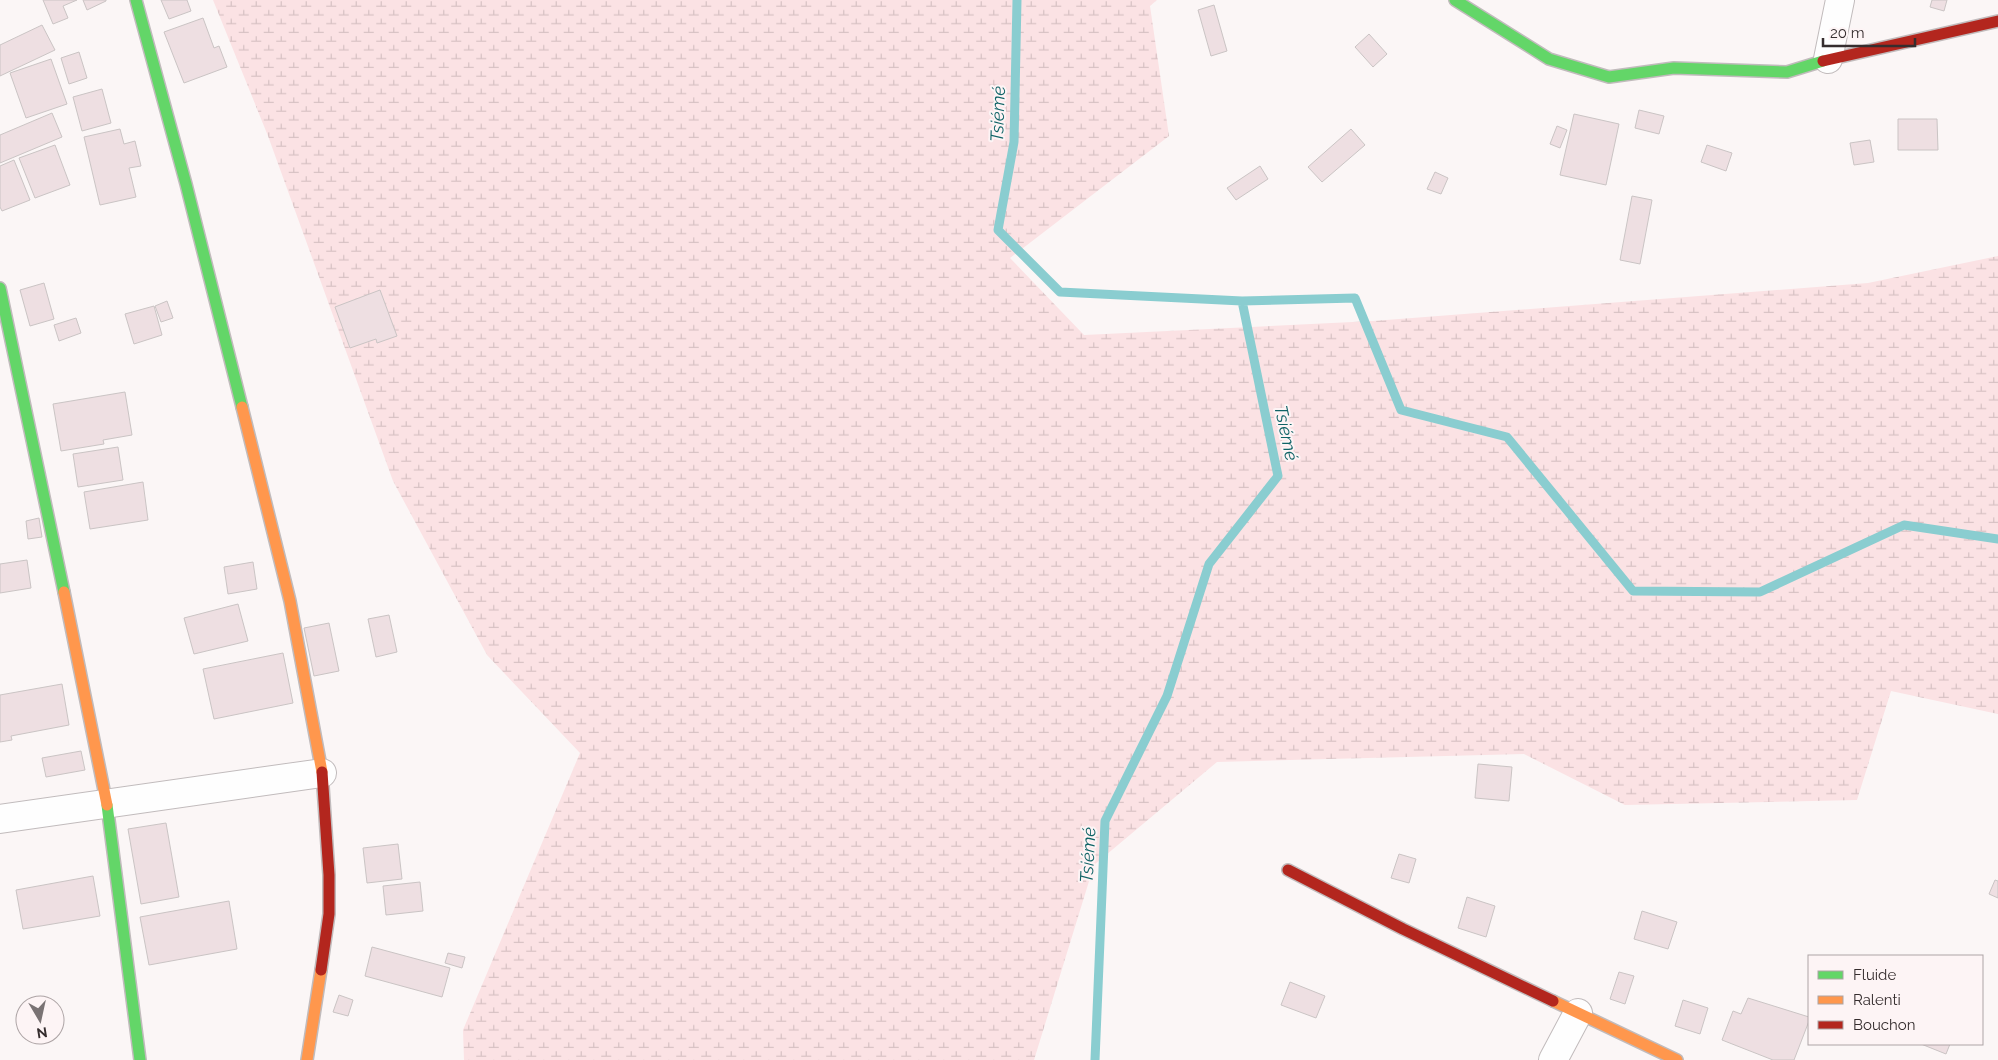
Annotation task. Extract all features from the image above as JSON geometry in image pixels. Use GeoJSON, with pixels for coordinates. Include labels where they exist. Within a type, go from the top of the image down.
{"type":"FeatureCollection","features":[{"type":"Feature","properties":{"kind":"street"},"geometry":{"type":"LineString","coordinates":[[136,0],[186,184],[290,601],[322,773],[329,875],[328,914],[307,1060]]}},
{"type":"Feature","properties":{"kind":"street"},"geometry":{"type":"LineString","coordinates":[[1455,0],[1549,59],[1609,77],[1674,68],[1787,72],[1828,59],[1998,21]]}},
{"type":"Feature","properties":{"kind":"street"},"geometry":{"type":"LineString","coordinates":[[1828,59],[1840,0]]}},
{"type":"Feature","properties":{"kind":"street"},"geometry":{"type":"LineString","coordinates":[[0,288],[107,804],[140,1060]]}},
{"type":"Feature","properties":{"kind":"street"},"geometry":{"type":"LineString","coordinates":[[0,819],[322,773]]}},
{"type":"Feature","properties":{"kind":"street"},"geometry":{"type":"LineString","coordinates":[[1288,870],[1402,929],[1677,1060]]}},
{"type":"Feature","properties":{"kind":"street"},"geometry":{"type":"LineString","coordinates":[[1554,1060],[1578,1013]]}},
{"type":"Feature","properties":{"kind":"green space"},"geometry":{"type":"Polygon","coordinates":[[[213,0],[1157,0],[1150,6],[1169,136],[1010,258],[1084,335],[1373,321],[1868,283],[1998,256],[1998,714],[1891,691],[1857,800],[1625,805],[1524,754],[1217,762],[1094,865],[1034,1060],[464,1060],[463,1030],[580,753],[487,655],[393,481],[268,136],[213,0]]]}},
{"type":"Feature","properties":{"kind":"building"},"geometry":{"type":"Polygon","coordinates":[[[43,0],[77,0],[63,6],[68,18],[53,24],[43,0]]]}},
{"type":"Feature","properties":{"kind":"building"},"geometry":{"type":"Polygon","coordinates":[[[83,0],[106,0],[106,1],[87,10],[83,0]]]}},
{"type":"Feature","properties":{"kind":"building"},"geometry":{"type":"Polygon","coordinates":[[[161,0],[187,0],[191,11],[169,19],[161,0]]]}},
{"type":"Feature","properties":{"kind":"building"},"geometry":{"type":"Polygon","coordinates":[[[1932,0],[1947,0],[1944,11],[1930,7],[1932,0]]]}},
{"type":"Feature","properties":{"kind":"building"},"geometry":{"type":"Polygon","coordinates":[[[1214,5],[1227,51],[1211,56],[1198,10],[1214,5]]]}},
{"type":"Feature","properties":{"kind":"building"},"geometry":{"type":"Polygon","coordinates":[[[203,18],[214,48],[219,46],[227,67],[184,83],[164,32],[203,18]]]}},
{"type":"Feature","properties":{"kind":"building"},"geometry":{"type":"Polygon","coordinates":[[[42,25],[55,50],[0,76],[0,45],[42,25]]]}},
{"type":"Feature","properties":{"kind":"building"},"geometry":{"type":"Polygon","coordinates":[[[1369,34],[1387,54],[1373,67],[1355,47],[1369,34]]]}},
{"type":"Feature","properties":{"kind":"building"},"geometry":{"type":"Polygon","coordinates":[[[79,52],[87,78],[69,84],[61,58],[79,52]]]}},
{"type":"Feature","properties":{"kind":"building"},"geometry":{"type":"Polygon","coordinates":[[[51,59],[67,104],[26,118],[10,73],[51,59]]]}},
{"type":"Feature","properties":{"kind":"building"},"geometry":{"type":"Polygon","coordinates":[[[102,89],[111,123],[82,131],[73,97],[102,89]]]}},
{"type":"Feature","properties":{"kind":"building"},"geometry":{"type":"Polygon","coordinates":[[[1639,110],[1664,116],[1659,134],[1635,128],[1639,110]]]}},
{"type":"Feature","properties":{"kind":"building"},"geometry":{"type":"Polygon","coordinates":[[[52,113],[62,137],[0,163],[0,135],[52,113]]]}},
{"type":"Feature","properties":{"kind":"building"},"geometry":{"type":"Polygon","coordinates":[[[1574,114],[1619,124],[1606,185],[1560,175],[1574,114]]]}},
{"type":"Feature","properties":{"kind":"building"},"geometry":{"type":"Polygon","coordinates":[[[1898,119],[1937,119],[1938,150],[1898,150],[1898,119]]]}},
{"type":"Feature","properties":{"kind":"building"},"geometry":{"type":"Polygon","coordinates":[[[1557,126],[1567,130],[1560,148],[1550,144],[1557,126]]]}},
{"type":"Feature","properties":{"kind":"building"},"geometry":{"type":"Polygon","coordinates":[[[120,129],[124,144],[135,141],[141,166],[129,168],[136,197],[100,205],[84,137],[120,129]]]}},
{"type":"Feature","properties":{"kind":"building"},"geometry":{"type":"Polygon","coordinates":[[[1351,129],[1365,145],[1322,182],[1308,167],[1351,129]]]}},
{"type":"Feature","properties":{"kind":"building"},"geometry":{"type":"Polygon","coordinates":[[[1870,140],[1874,162],[1854,165],[1850,143],[1870,140]]]}},
{"type":"Feature","properties":{"kind":"building"},"geometry":{"type":"Polygon","coordinates":[[[55,145],[70,185],[35,198],[19,158],[55,145]]]}},
{"type":"Feature","properties":{"kind":"building"},"geometry":{"type":"Polygon","coordinates":[[[1707,145],[1732,153],[1726,171],[1701,162],[1707,145]]]}},
{"type":"Feature","properties":{"kind":"building"},"geometry":{"type":"Polygon","coordinates":[[[14,160],[30,200],[2,211],[0,207],[0,166],[14,160]]]}},
{"type":"Feature","properties":{"kind":"building"},"geometry":{"type":"Polygon","coordinates":[[[1260,166],[1268,179],[1236,200],[1227,188],[1260,166]]]}},
{"type":"Feature","properties":{"kind":"building"},"geometry":{"type":"Polygon","coordinates":[[[1435,172],[1448,178],[1441,194],[1427,189],[1435,172]]]}},
{"type":"Feature","properties":{"kind":"building"},"geometry":{"type":"Polygon","coordinates":[[[1632,196],[1652,200],[1640,264],[1620,260],[1632,196]]]}},
{"type":"Feature","properties":{"kind":"building"},"geometry":{"type":"Polygon","coordinates":[[[44,283],[54,319],[30,326],[20,290],[44,283]]]}},
{"type":"Feature","properties":{"kind":"building"},"geometry":{"type":"Polygon","coordinates":[[[380,290],[397,336],[377,343],[376,339],[350,348],[335,307],[380,290]]]}},
{"type":"Feature","properties":{"kind":"building"},"geometry":{"type":"Polygon","coordinates":[[[167,301],[173,318],[161,322],[155,306],[167,301]]]}},
{"type":"Feature","properties":{"kind":"building"},"geometry":{"type":"Polygon","coordinates":[[[154,306],[162,335],[134,344],[125,314],[154,306]]]}},
{"type":"Feature","properties":{"kind":"building"},"geometry":{"type":"Polygon","coordinates":[[[76,318],[81,333],[59,341],[54,325],[76,318]]]}},
{"type":"Feature","properties":{"kind":"building"},"geometry":{"type":"Polygon","coordinates":[[[125,392],[132,435],[103,440],[104,444],[61,451],[53,404],[125,392]]]}},
{"type":"Feature","properties":{"kind":"building"},"geometry":{"type":"Polygon","coordinates":[[[118,447],[123,480],[78,487],[73,454],[118,447]]]}},
{"type":"Feature","properties":{"kind":"building"},"geometry":{"type":"Polygon","coordinates":[[[143,482],[148,520],[90,529],[84,492],[143,482]]]}},
{"type":"Feature","properties":{"kind":"building"},"geometry":{"type":"Polygon","coordinates":[[[39,518],[42,537],[28,539],[26,521],[39,518]]]}},
{"type":"Feature","properties":{"kind":"building"},"geometry":{"type":"Polygon","coordinates":[[[27,560],[31,588],[0,593],[0,564],[27,560]]]}},
{"type":"Feature","properties":{"kind":"building"},"geometry":{"type":"Polygon","coordinates":[[[253,562],[257,589],[228,594],[224,567],[253,562]]]}},
{"type":"Feature","properties":{"kind":"building"},"geometry":{"type":"Polygon","coordinates":[[[238,604],[248,641],[194,654],[184,618],[238,604]]]}},
{"type":"Feature","properties":{"kind":"building"},"geometry":{"type":"Polygon","coordinates":[[[389,615],[397,652],[376,657],[368,619],[389,615]]]}},
{"type":"Feature","properties":{"kind":"building"},"geometry":{"type":"Polygon","coordinates":[[[329,623],[339,671],[314,676],[304,628],[329,623]]]}},
{"type":"Feature","properties":{"kind":"building"},"geometry":{"type":"Polygon","coordinates":[[[283,653],[293,703],[214,719],[203,669],[283,653]]]}},
{"type":"Feature","properties":{"kind":"building"},"geometry":{"type":"Polygon","coordinates":[[[62,684],[69,725],[11,736],[12,740],[0,742],[0,695],[62,684]]]}},
{"type":"Feature","properties":{"kind":"building"},"geometry":{"type":"Polygon","coordinates":[[[81,751],[85,770],[46,777],[42,758],[81,751]]]}},
{"type":"Feature","properties":{"kind":"building"},"geometry":{"type":"Polygon","coordinates":[[[1478,764],[1512,767],[1509,801],[1475,798],[1478,764]]]}},
{"type":"Feature","properties":{"kind":"building"},"geometry":{"type":"Polygon","coordinates":[[[166,823],[179,897],[141,904],[128,829],[166,823]]]}},
{"type":"Feature","properties":{"kind":"building"},"geometry":{"type":"Polygon","coordinates":[[[398,844],[402,879],[367,883],[363,848],[398,844]]]}},
{"type":"Feature","properties":{"kind":"building"},"geometry":{"type":"Polygon","coordinates":[[[1399,854],[1416,859],[1409,883],[1391,878],[1399,854]]]}},
{"type":"Feature","properties":{"kind":"building"},"geometry":{"type":"Polygon","coordinates":[[[93,876],[100,916],[23,929],[16,890],[93,876]]]}},
{"type":"Feature","properties":{"kind":"building"},"geometry":{"type":"Polygon","coordinates":[[[1995,880],[1998,881],[1998,898],[1989,894],[1995,880]]]}},
{"type":"Feature","properties":{"kind":"building"},"geometry":{"type":"Polygon","coordinates":[[[420,882],[423,911],[386,915],[383,886],[420,882]]]}},
{"type":"Feature","properties":{"kind":"building"},"geometry":{"type":"Polygon","coordinates":[[[1467,897],[1495,906],[1486,937],[1458,928],[1467,897]]]}},
{"type":"Feature","properties":{"kind":"building"},"geometry":{"type":"Polygon","coordinates":[[[229,901],[237,949],[149,965],[140,917],[229,901]]]}},
{"type":"Feature","properties":{"kind":"building"},"geometry":{"type":"Polygon","coordinates":[[[1642,911],[1677,922],[1668,949],[1634,939],[1642,911]]]}},
{"type":"Feature","properties":{"kind":"building"},"geometry":{"type":"Polygon","coordinates":[[[372,947],[450,968],[442,997],[365,976],[372,947]]]}},
{"type":"Feature","properties":{"kind":"building"},"geometry":{"type":"Polygon","coordinates":[[[448,953],[465,957],[462,968],[445,963],[448,953]]]}},
{"type":"Feature","properties":{"kind":"building"},"geometry":{"type":"Polygon","coordinates":[[[1619,972],[1634,976],[1625,1004],[1610,999],[1619,972]]]}},
{"type":"Feature","properties":{"kind":"building"},"geometry":{"type":"Polygon","coordinates":[[[1290,982],[1325,996],[1316,1018],[1281,1005],[1290,982]]]}},
{"type":"Feature","properties":{"kind":"building"},"geometry":{"type":"Polygon","coordinates":[[[339,995],[353,1000],[348,1016],[333,1012],[339,995]]]}},
{"type":"Feature","properties":{"kind":"building"},"geometry":{"type":"Polygon","coordinates":[[[1748,998],[1808,1017],[1808,1024],[1794,1060],[1773,1060],[1722,1040],[1733,1011],[1741,1014],[1748,998]]]}},
{"type":"Feature","properties":{"kind":"building"},"geometry":{"type":"Polygon","coordinates":[[[1683,1000],[1708,1008],[1700,1034],[1675,1026],[1683,1000]]]}},
{"type":"Feature","properties":{"kind":"building"},"geometry":{"type":"Polygon","coordinates":[[[1924,1045],[1950,1045],[1946,1054],[1924,1045]]]}},
{"type":"Feature","properties":{"kind":"waterway","name":"Tsiémé"},"geometry":{"type":"LineString","coordinates":[[1017,0],[1014,142],[998,230],[1060,292],[1242,301],[1278,476],[1209,564],[1167,696],[1105,821],[1095,1060]]}},
{"type":"Feature","properties":{"kind":"waterway"},"geometry":{"type":"LineString","coordinates":[[1242,301],[1355,298],[1401,410],[1507,437],[1633,591],[1760,592],[1904,525],[1998,539]]}},
{"type":"Feature","properties":{"kind":"traffic: fast"},"geometry":{"type":"LineString","coordinates":[[136,0],[186,184],[242,407]]}},
{"type":"Feature","properties":{"kind":"traffic: fast"},"geometry":{"type":"LineString","coordinates":[[1455,0],[1549,59],[1609,77],[1674,68],[1787,72],[1823,61]]}},
{"type":"Feature","properties":{"kind":"traffic: fast"},"geometry":{"type":"LineString","coordinates":[[0,288],[64,592]]}},
{"type":"Feature","properties":{"kind":"traffic: fast"},"geometry":{"type":"LineString","coordinates":[[107,805],[140,1060]]}},
{"type":"Feature","properties":{"kind":"traffic: slow"},"geometry":{"type":"LineString","coordinates":[[242,407],[290,601],[322,772]]}},
{"type":"Feature","properties":{"kind":"traffic: slow"},"geometry":{"type":"LineString","coordinates":[[64,592],[107,805]]}},
{"type":"Feature","properties":{"kind":"traffic: slow"},"geometry":{"type":"LineString","coordinates":[[307,1060],[321,970]]}},
{"type":"Feature","properties":{"kind":"traffic: slow"},"geometry":{"type":"LineString","coordinates":[[1553,1001],[1677,1060]]}},
{"type":"Feature","properties":{"kind":"traffic: jam"},"geometry":{"type":"LineString","coordinates":[[1823,61],[1998,21]]}},
{"type":"Feature","properties":{"kind":"traffic: jam"},"geometry":{"type":"LineString","coordinates":[[321,970],[329,914],[329,875],[322,772]]}},
{"type":"Feature","properties":{"kind":"traffic: jam"},"geometry":{"type":"LineString","coordinates":[[1288,870],[1403,929],[1553,1001]]}}]}
